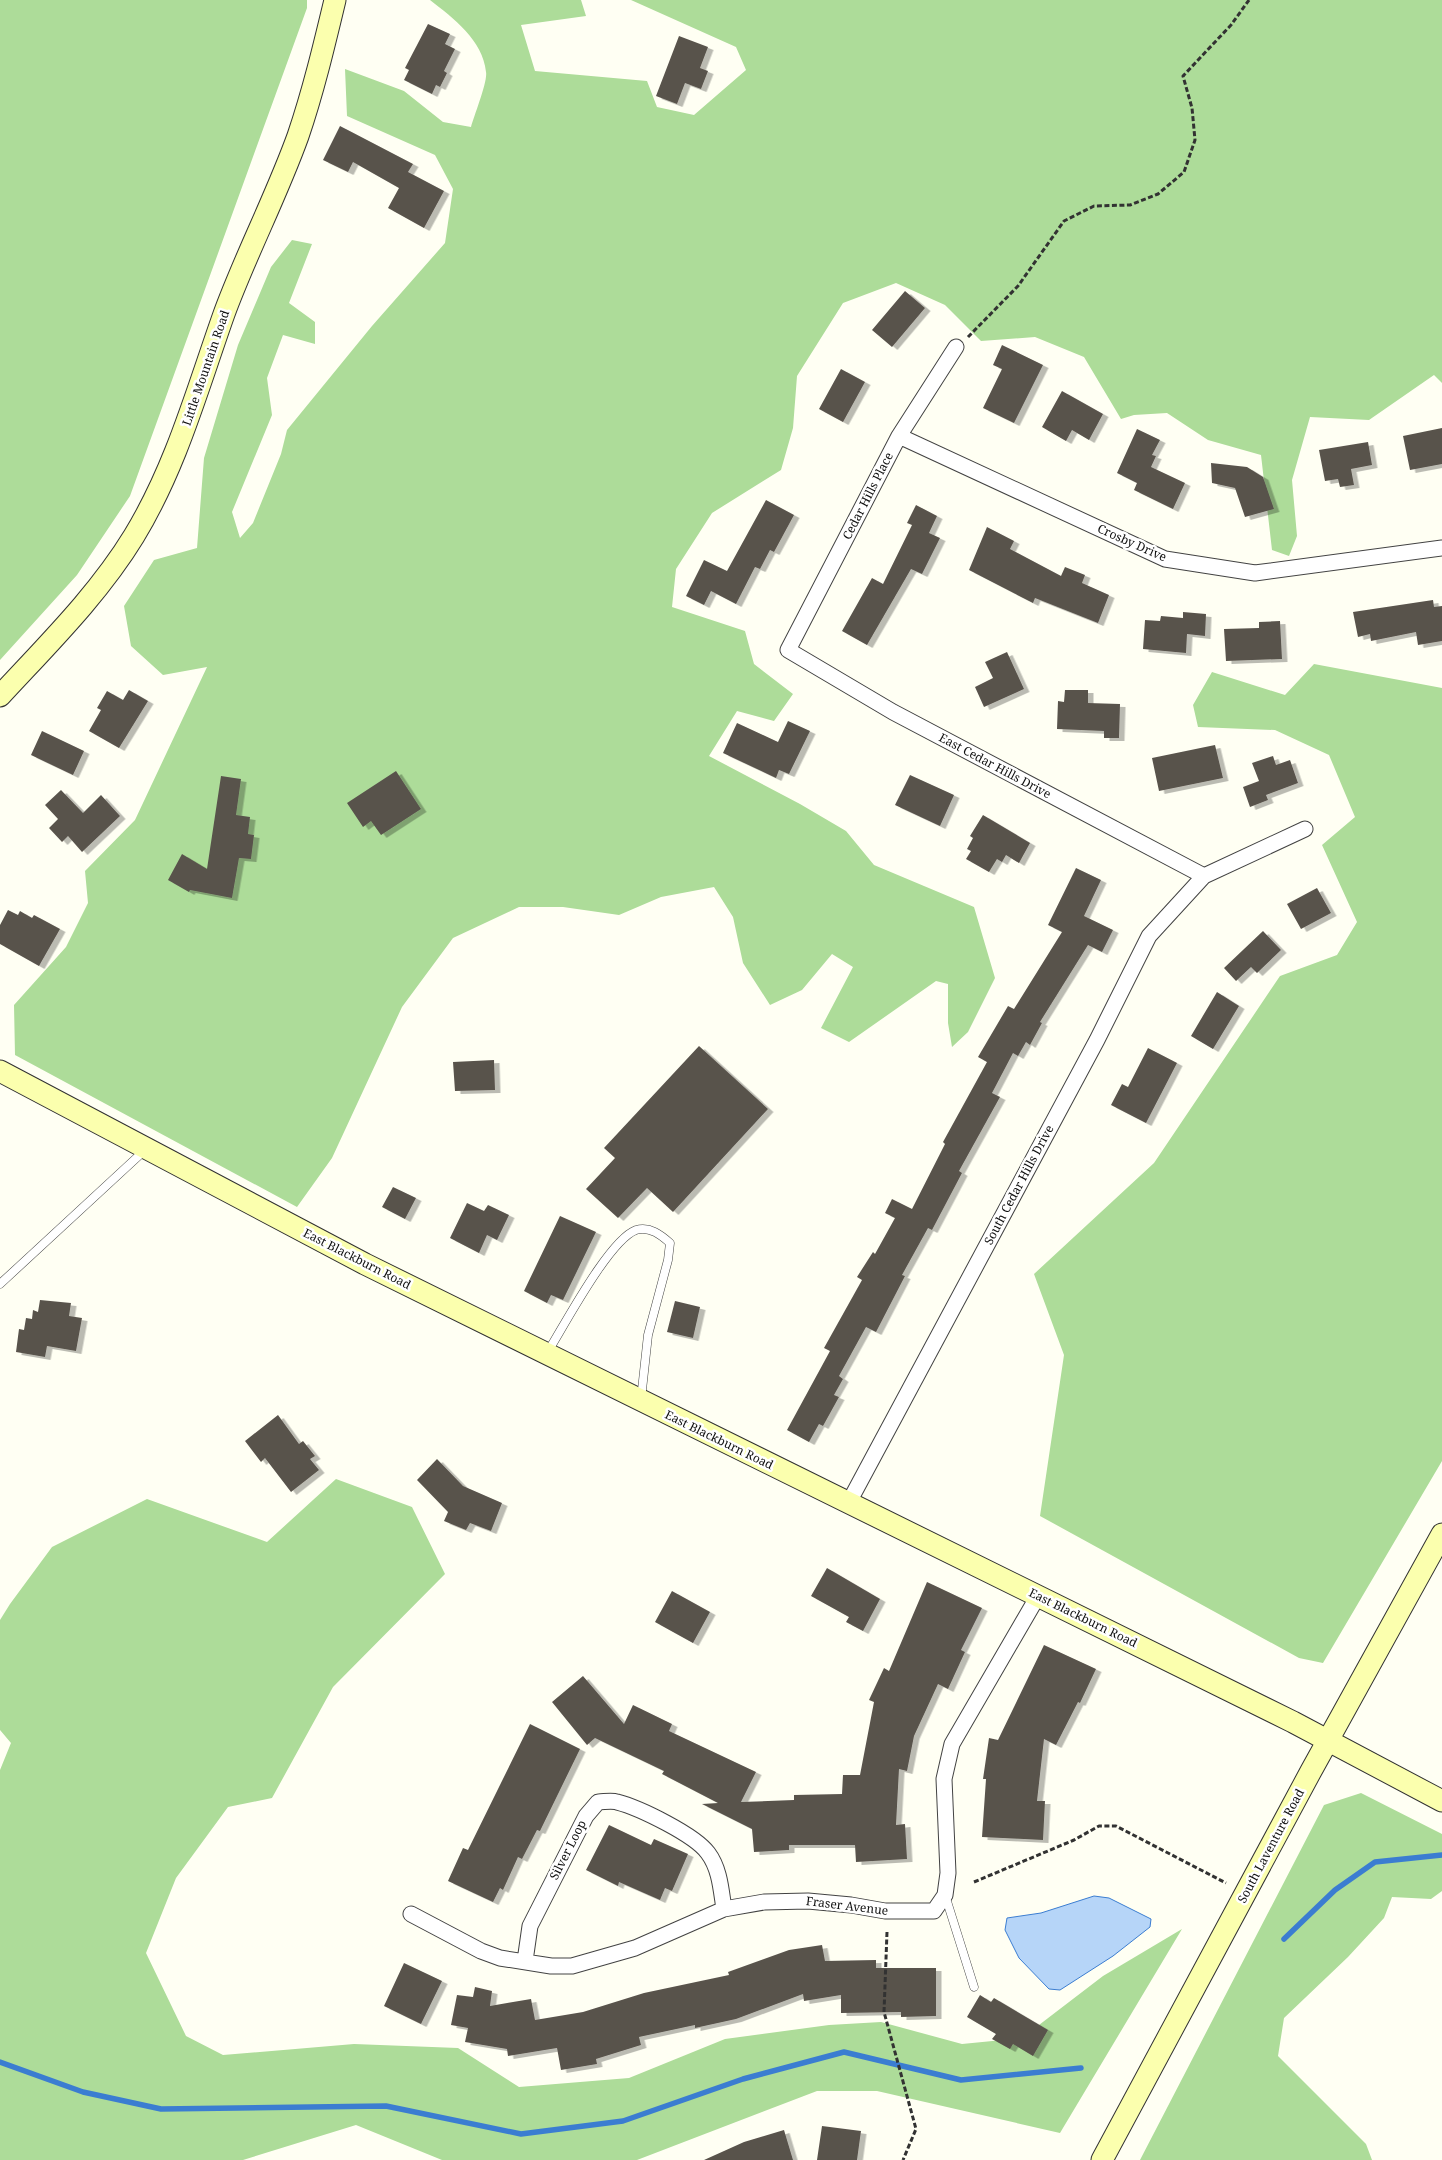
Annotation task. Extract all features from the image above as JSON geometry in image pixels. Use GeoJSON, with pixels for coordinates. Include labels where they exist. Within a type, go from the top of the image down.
{"type":"FeatureCollection","features":[{"type":"Feature","properties":{"kind":"street","name":"Little Mountain Road"},"geometry":{"type":"LineString","coordinates":[[0,696],[68,622],[101,582],[132,538],[154,502],[171,464],[199,390],[224,314],[297,137],[320,66],[336,0]]}},
{"type":"Feature","properties":{"kind":"street","name":"Cedar Hills Place"},"geometry":{"type":"LineString","coordinates":[[788,650],[899,436],[956,347]]}},
{"type":"Feature","properties":{"kind":"street","name":"Crosby Drive"},"geometry":{"type":"LineString","coordinates":[[899,436],[1165,559],[1255,573],[1442,548]]}},
{"type":"Feature","properties":{"kind":"street","name":"East Cedar Hills Drive"},"geometry":{"type":"LineString","coordinates":[[788,650],[893,712],[1204,876]]}},
{"type":"Feature","properties":{"kind":"street"},"geometry":{"type":"LineString","coordinates":[[1204,876],[1305,829]]}},
{"type":"Feature","properties":{"kind":"street","name":"South Cedar Hills Drive"},"geometry":{"type":"LineString","coordinates":[[848,1504],[1097,1040],[1149,936],[1204,876]]}},
{"type":"Feature","properties":{"kind":"street","name":"East Blackburn Road"},"geometry":{"type":"LineString","coordinates":[[0,1071],[365,1264],[1328,1740],[1442,1801]]}},
{"type":"Feature","properties":{"kind":"street","name":"South Laventure Road"},"geometry":{"type":"LineString","coordinates":[[1102,2160],[1328,1740],[1442,1534]]}},
{"type":"Feature","properties":{"kind":"street"},"geometry":{"type":"LineString","coordinates":[[945,1895],[948,1873],[944,1779],[952,1744],[1038,1596]]}},
{"type":"Feature","properties":{"kind":"street","name":"Silver Loop"},"geometry":{"type":"LineString","coordinates":[[525,1961],[530,1926],[586,1816],[598,1802],[615,1801],[636,1809],[693,1838],[708,1853],[718,1874],[724,1909]]}},
{"type":"Feature","properties":{"kind":"street","name":"Fraser Avenue"},"geometry":{"type":"LineString","coordinates":[[411,1914],[481,1951],[500,1958],[550,1966],[572,1966],[635,1948],[724,1909],[764,1902],[808,1901],[910,1913],[934,1911],[945,1895]]}},
{"type":"Feature","properties":{"kind":"lane"},"geometry":{"type":"LineString","coordinates":[[0,1284],[147,1149]]}},
{"type":"Feature","properties":{"kind":"lane"},"geometry":{"type":"LineString","coordinates":[[547,1354],[595,1276],[624,1238],[636,1230],[648,1229],[660,1234],[670,1243],[668,1260],[648,1335],[641,1401]]}},
{"type":"Feature","properties":{"kind":"lane"},"geometry":{"type":"LineString","coordinates":[[945,1895],[974,1987]]}},
{"type":"Feature","properties":{"kind":"path"},"geometry":{"type":"LineString","coordinates":[[956,347],[990,317],[1018,286],[1064,221],[1094,206],[1130,205],[1158,194],[1184,172],[1196,140],[1192,108],[1183,76],[1231,25],[1249,0]]}},
{"type":"Feature","properties":{"kind":"path"},"geometry":{"type":"LineString","coordinates":[[974,1882],[1074,1840],[1099,1826],[1116,1826],[1226,1883]]}},
{"type":"Feature","properties":{"kind":"path"},"geometry":{"type":"LineString","coordinates":[[887,1932],[884,2012],[916,2129],[903,2160]]}},
{"type":"Feature","properties":{"kind":"green space"},"geometry":{"type":"Polygon","coordinates":[[[0,0],[307,0],[307,8],[130,496],[77,575],[0,660],[0,0]]]}},
{"type":"Feature","properties":{"kind":"green space"},"geometry":{"type":"Polygon","coordinates":[[[430,0],[581,0],[586,16],[521,25],[535,71],[647,81],[657,107],[694,115],[746,70],[736,47],[631,0],[1442,0],[1442,383],[1434,375],[1369,420],[1310,417],[1292,480],[1297,536],[1289,556],[1272,550],[1261,455],[1208,440],[1167,413],[1134,415],[1121,419],[1084,357],[1035,337],[981,341],[945,305],[896,283],[843,303],[797,376],[793,428],[781,470],[712,513],[676,569],[672,607],[745,631],[754,664],[793,694],[774,721],[737,711],[709,756],[800,804],[846,831],[874,865],[974,907],[995,978],[968,1032],[952,1047],[948,1023],[948,984],[936,981],[849,1042],[821,1028],[853,967],[832,954],[802,990],[770,1005],[743,963],[733,917],[714,887],[661,897],[619,915],[563,907],[519,907],[453,938],[402,1007],[332,1158],[297,1207],[15,1055],[14,1005],[66,947],[88,903],[85,871],[135,820],[207,667],[163,675],[131,646],[124,606],[154,560],[197,548],[204,458],[238,345],[271,267],[292,240],[312,244],[289,303],[315,322],[315,344],[283,335],[267,378],[272,415],[232,512],[240,538],[253,523],[281,454],[287,430],[372,326],[445,243],[453,189],[435,155],[347,116],[345,69],[404,91],[443,122],[471,127],[485,83],[484,60],[466,31],[430,0]]]}},
{"type":"Feature","properties":{"kind":"green space"},"geometry":{"type":"Polygon","coordinates":[[[1314,664],[1442,688],[1442,1461],[1323,1663],[1299,1658],[1040,1516],[1064,1355],[1034,1274],[1154,1163],[1280,976],[1337,955],[1357,922],[1322,845],[1355,817],[1329,755],[1275,730],[1198,727],[1193,705],[1212,672],[1285,695],[1314,664]]]}},
{"type":"Feature","properties":{"kind":"green space"},"geometry":{"type":"Polygon","coordinates":[[[336,1479],[412,1507],[445,1574],[333,1687],[272,1798],[228,1807],[176,1878],[146,1953],[186,2036],[223,2055],[354,2044],[458,2048],[519,2087],[629,2078],[725,2039],[829,2025],[881,2022],[962,2044],[1022,2038],[1103,1976],[1182,1929],[1060,2133],[877,2091],[817,2091],[637,2160],[442,2160],[356,2125],[243,2160],[0,2160],[0,1770],[11,1743],[0,1730],[0,1620],[52,1547],[147,1499],[267,1542],[336,1479]]]}},
{"type":"Feature","properties":{"kind":"green space"},"geometry":{"type":"Polygon","coordinates":[[[1361,1793],[1442,1834],[1442,1891],[1431,1899],[1392,1897],[1384,1918],[1348,1957],[1284,2018],[1278,2056],[1366,2144],[1372,2160],[1140,2160],[1324,1805],[1361,1793]]]}},
{"type":"Feature","properties":{"kind":"water"},"geometry":{"type":"Polygon","coordinates":[[[1094,1896],[1109,1898],[1151,1919],[1150,1927],[1113,1956],[1060,1990],[1049,1989],[1019,1958],[1005,1930],[1007,1918],[1041,1913],[1094,1896]]]}},
{"type":"Feature","properties":{"kind":"building"},"geometry":{"type":"Polygon","coordinates":[[[428,24],[450,34],[445,44],[455,49],[444,71],[447,73],[440,87],[436,85],[432,94],[404,80],[409,70],[405,68],[428,24]]]}},
{"type":"Feature","properties":{"kind":"building"},"geometry":{"type":"Polygon","coordinates":[[[679,36],[708,47],[700,68],[708,71],[701,89],[685,83],[677,104],[656,96],[679,36]]]}},
{"type":"Feature","properties":{"kind":"building"},"geometry":{"type":"Polygon","coordinates":[[[340,126],[413,164],[408,172],[444,191],[424,228],[388,208],[399,188],[353,162],[348,172],[323,160],[340,126]]]}},
{"type":"Feature","properties":{"kind":"building"},"geometry":{"type":"Polygon","coordinates":[[[905,291],[925,308],[892,347],[872,330],[905,291]]]}},
{"type":"Feature","properties":{"kind":"building"},"geometry":{"type":"Polygon","coordinates":[[[1002,345],[1043,365],[1014,423],[983,408],[1002,369],[993,365],[1002,345]]]}},
{"type":"Feature","properties":{"kind":"building"},"geometry":{"type":"Polygon","coordinates":[[[841,369],[865,382],[843,422],[819,409],[841,369]]]}},
{"type":"Feature","properties":{"kind":"building"},"geometry":{"type":"Polygon","coordinates":[[[1062,391],[1103,414],[1089,440],[1072,430],[1066,441],[1042,427],[1062,391]]]}},
{"type":"Feature","properties":{"kind":"building"},"geometry":{"type":"Polygon","coordinates":[[[1442,428],[1442,464],[1410,470],[1403,436],[1442,428]]]}},
{"type":"Feature","properties":{"kind":"building"},"geometry":{"type":"Polygon","coordinates":[[[1137,429],[1160,440],[1152,455],[1156,456],[1151,467],[1185,483],[1173,509],[1134,490],[1137,483],[1117,473],[1137,429]]]}},
{"type":"Feature","properties":{"kind":"building"},"geometry":{"type":"Polygon","coordinates":[[[1368,442],[1372,465],[1351,469],[1354,485],[1340,487],[1338,479],[1325,481],[1319,450],[1368,442]]]}},
{"type":"Feature","properties":{"kind":"building"},"geometry":{"type":"Polygon","coordinates":[[[1211,463],[1247,467],[1263,477],[1274,509],[1245,517],[1235,488],[1212,483],[1211,463]]]}},
{"type":"Feature","properties":{"kind":"building"},"geometry":{"type":"Polygon","coordinates":[[[766,500],[794,515],[774,552],[770,550],[760,569],[755,567],[736,604],[711,591],[704,605],[686,596],[704,560],[727,571],[766,500]]]}},
{"type":"Feature","properties":{"kind":"building"},"geometry":{"type":"Polygon","coordinates":[[[916,505],[937,516],[929,533],[940,538],[922,574],[911,569],[867,645],[842,631],[872,578],[883,584],[912,525],[907,523],[916,505]]]}},
{"type":"Feature","properties":{"kind":"building"},"geometry":{"type":"Polygon","coordinates":[[[987,527],[1014,541],[1010,549],[1061,576],[1065,567],[1085,575],[1082,583],[1109,595],[1098,623],[1035,598],[1033,603],[969,570],[987,527]]]}},
{"type":"Feature","properties":{"kind":"building"},"geometry":{"type":"Polygon","coordinates":[[[1433,600],[1434,607],[1442,606],[1442,641],[1418,645],[1416,632],[1371,641],[1370,634],[1358,637],[1353,612],[1433,600]]]}},
{"type":"Feature","properties":{"kind":"building"},"geometry":{"type":"Polygon","coordinates":[[[1183,612],[1206,614],[1205,636],[1187,634],[1186,653],[1143,649],[1145,620],[1160,621],[1161,616],[1183,618],[1183,612]]]}},
{"type":"Feature","properties":{"kind":"building"},"geometry":{"type":"Polygon","coordinates":[[[1280,621],[1282,659],[1226,661],[1224,629],[1259,628],[1259,622],[1280,621]]]}},
{"type":"Feature","properties":{"kind":"building"},"geometry":{"type":"Polygon","coordinates":[[[1007,652],[1024,689],[984,707],[975,687],[993,678],[985,662],[1007,652]]]}},
{"type":"Feature","properties":{"kind":"building"},"geometry":{"type":"Polygon","coordinates":[[[129,690],[148,701],[119,748],[89,731],[101,710],[97,708],[107,691],[123,700],[129,690]]]}},
{"type":"Feature","properties":{"kind":"building"},"geometry":{"type":"Polygon","coordinates":[[[1065,690],[1088,690],[1088,703],[1120,704],[1119,738],[1104,738],[1104,731],[1057,729],[1058,701],[1064,702],[1065,690]]]}},
{"type":"Feature","properties":{"kind":"building"},"geometry":{"type":"Polygon","coordinates":[[[788,721],[810,731],[789,774],[779,770],[776,778],[723,753],[737,723],[778,742],[788,721]]]}},
{"type":"Feature","properties":{"kind":"building"},"geometry":{"type":"Polygon","coordinates":[[[42,731],[84,751],[73,775],[31,755],[42,731]]]}},
{"type":"Feature","properties":{"kind":"building"},"geometry":{"type":"Polygon","coordinates":[[[1215,745],[1223,778],[1159,791],[1152,758],[1215,745]]]}},
{"type":"Feature","properties":{"kind":"building"},"geometry":{"type":"Polygon","coordinates":[[[1273,756],[1276,765],[1290,760],[1298,783],[1266,795],[1268,800],[1250,807],[1243,787],[1259,781],[1252,763],[1273,756]]]}},
{"type":"Feature","properties":{"kind":"building"},"geometry":{"type":"Polygon","coordinates":[[[396,771],[421,809],[381,835],[371,821],[363,827],[347,803],[396,771]]]}},
{"type":"Feature","properties":{"kind":"building"},"geometry":{"type":"Polygon","coordinates":[[[910,775],[954,795],[940,826],[895,805],[910,775]]]}},
{"type":"Feature","properties":{"kind":"building"},"geometry":{"type":"Polygon","coordinates":[[[221,776],[241,779],[236,815],[250,817],[248,834],[254,835],[251,859],[239,858],[232,898],[190,890],[189,892],[168,880],[182,854],[207,869],[221,776]]]}},
{"type":"Feature","properties":{"kind":"building"},"geometry":{"type":"Polygon","coordinates":[[[61,790],[83,813],[101,795],[120,816],[82,852],[68,836],[62,842],[49,828],[58,819],[45,805],[61,790]]]}},
{"type":"Feature","properties":{"kind":"building"},"geometry":{"type":"Polygon","coordinates":[[[983,815],[1030,843],[1019,863],[1006,855],[1002,862],[997,859],[989,872],[966,859],[971,851],[967,849],[973,838],[970,836],[983,815]]]}},
{"type":"Feature","properties":{"kind":"building"},"geometry":{"type":"Polygon","coordinates":[[[1076,868],[1101,880],[1084,916],[1113,930],[1102,952],[1088,945],[1040,1022],[1042,1023],[1030,1045],[1026,1042],[1018,1056],[1013,1053],[992,1093],[1000,1097],[959,1171],[962,1173],[932,1230],[928,1228],[902,1275],[905,1276],[876,1332],[866,1327],[839,1376],[843,1379],[834,1395],[839,1397],[823,1426],[819,1424],[809,1442],[787,1430],[830,1351],[824,1348],[862,1280],[857,1277],[873,1252],[875,1254],[895,1218],[885,1213],[892,1199],[912,1209],[945,1144],[943,1142],[987,1062],[978,1057],[1008,1006],[1014,1009],[1062,932],[1048,925],[1076,868]]]}},
{"type":"Feature","properties":{"kind":"building"},"geometry":{"type":"Polygon","coordinates":[[[1317,888],[1331,913],[1301,929],[1287,904],[1317,888]]]}},
{"type":"Feature","properties":{"kind":"building"},"geometry":{"type":"Polygon","coordinates":[[[8,910],[18,915],[20,911],[32,918],[34,915],[60,929],[39,966],[0,944],[0,925],[8,910]]]}},
{"type":"Feature","properties":{"kind":"building"},"geometry":{"type":"Polygon","coordinates":[[[1263,931],[1281,950],[1257,973],[1251,967],[1236,981],[1224,968],[1263,931]]]}},
{"type":"Feature","properties":{"kind":"building"},"geometry":{"type":"Polygon","coordinates":[[[1217,992],[1239,1006],[1213,1049],[1191,1036],[1217,992]]]}},
{"type":"Feature","properties":{"kind":"building"},"geometry":{"type":"Polygon","coordinates":[[[699,1046],[768,1109],[673,1212],[647,1188],[618,1218],[586,1189],[615,1158],[604,1148],[699,1046]]]}},
{"type":"Feature","properties":{"kind":"building"},"geometry":{"type":"Polygon","coordinates":[[[1148,1048],[1177,1063],[1146,1123],[1111,1105],[1122,1084],[1128,1087],[1148,1048]]]}},
{"type":"Feature","properties":{"kind":"building"},"geometry":{"type":"Polygon","coordinates":[[[494,1060],[495,1090],[455,1091],[453,1062],[494,1060]]]}},
{"type":"Feature","properties":{"kind":"building"},"geometry":{"type":"Polygon","coordinates":[[[393,1187],[416,1198],[405,1219],[382,1207],[393,1187]]]}},
{"type":"Feature","properties":{"kind":"building"},"geometry":{"type":"Polygon","coordinates":[[[467,1203],[484,1211],[488,1205],[509,1215],[497,1240],[487,1235],[479,1253],[450,1238],[467,1203]]]}},
{"type":"Feature","properties":{"kind":"building"},"geometry":{"type":"Polygon","coordinates":[[[560,1216],[596,1232],[563,1300],[551,1295],[547,1303],[524,1291],[560,1216]]]}},
{"type":"Feature","properties":{"kind":"building"},"geometry":{"type":"Polygon","coordinates":[[[40,1300],[71,1303],[69,1316],[82,1318],[76,1351],[47,1346],[45,1357],[16,1352],[19,1329],[24,1330],[26,1318],[32,1319],[33,1310],[38,1312],[40,1300]]]}},
{"type":"Feature","properties":{"kind":"building"},"geometry":{"type":"Polygon","coordinates":[[[675,1301],[700,1307],[693,1338],[667,1332],[675,1301]]]}},
{"type":"Feature","properties":{"kind":"building"},"geometry":{"type":"Polygon","coordinates":[[[278,1415],[299,1444],[303,1441],[315,1456],[310,1459],[319,1470],[291,1492],[265,1458],[261,1462],[245,1441],[278,1415]]]}},
{"type":"Feature","properties":{"kind":"building"},"geometry":{"type":"Polygon","coordinates":[[[437,1459],[463,1486],[502,1503],[491,1531],[470,1523],[466,1530],[444,1521],[448,1512],[417,1480],[437,1459]]]}},
{"type":"Feature","properties":{"kind":"building"},"geometry":{"type":"Polygon","coordinates":[[[827,1568],[880,1599],[863,1631],[846,1622],[849,1617],[811,1596],[827,1568]]]}},
{"type":"Feature","properties":{"kind":"building"},"geometry":{"type":"Polygon","coordinates":[[[927,1582],[982,1608],[961,1650],[965,1652],[948,1689],[938,1684],[914,1736],[907,1771],[899,1769],[896,1825],[905,1824],[907,1859],[856,1862],[855,1845],[789,1845],[789,1850],[754,1852],[752,1829],[702,1804],[718,1803],[662,1774],[664,1771],[595,1738],[587,1745],[552,1702],[583,1676],[624,1724],[633,1705],[672,1724],[669,1731],[756,1772],[741,1802],[794,1800],[794,1795],[842,1794],[843,1775],[860,1775],[874,1702],[869,1700],[884,1668],[889,1671],[927,1582]]]}},
{"type":"Feature","properties":{"kind":"building"},"geometry":{"type":"Polygon","coordinates":[[[672,1591],[710,1612],[693,1643],[655,1622],[672,1591]]]}},
{"type":"Feature","properties":{"kind":"building"},"geometry":{"type":"Polygon","coordinates":[[[1044,1645],[1096,1669],[1080,1703],[1078,1702],[1056,1745],[1044,1739],[1037,1801],[1045,1801],[1043,1840],[982,1837],[986,1779],[983,1779],[989,1738],[998,1740],[1044,1645]]]}},
{"type":"Feature","properties":{"kind":"building"},"geometry":{"type":"Polygon","coordinates":[[[530,1724],[580,1749],[540,1831],[537,1830],[522,1859],[518,1857],[503,1890],[500,1888],[493,1902],[448,1881],[463,1848],[468,1850],[530,1724]]]}},
{"type":"Feature","properties":{"kind":"building"},"geometry":{"type":"Polygon","coordinates":[[[609,1825],[651,1845],[654,1839],[688,1854],[672,1891],[665,1888],[660,1900],[619,1882],[618,1886],[586,1870],[609,1825]]]}},
{"type":"Feature","properties":{"kind":"building"},"geometry":{"type":"Polygon","coordinates":[[[822,1945],[825,1961],[876,1960],[876,1968],[936,1968],[936,2016],[901,2017],[901,2012],[841,2013],[841,1995],[804,2001],[803,1994],[736,2019],[695,2028],[695,2025],[639,2037],[641,2045],[596,2059],[597,2064],[561,2070],[557,2048],[508,2056],[507,2049],[465,2042],[468,2028],[451,2025],[457,1995],[473,1997],[475,1987],[492,1991],[490,2006],[531,1999],[535,2020],[583,2012],[644,1993],[729,1975],[728,1972],[789,1950],[822,1945]]]}},
{"type":"Feature","properties":{"kind":"building"},"geometry":{"type":"Polygon","coordinates":[[[404,1963],[442,1981],[421,2024],[384,2006],[404,1963]]]}},
{"type":"Feature","properties":{"kind":"building"},"geometry":{"type":"Polygon","coordinates":[[[980,1995],[991,2002],[994,1998],[1048,2030],[1033,2056],[1013,2044],[1010,2049],[992,2039],[996,2034],[967,2017],[980,1995]]]}},
{"type":"Feature","properties":{"kind":"building"},"geometry":{"type":"Polygon","coordinates":[[[822,2126],[861,2131],[857,2160],[817,2160],[822,2126]]]}},
{"type":"Feature","properties":{"kind":"building"},"geometry":{"type":"Polygon","coordinates":[[[784,2130],[793,2160],[704,2160],[744,2142],[784,2130]]]}},
{"type":"Feature","properties":{"kind":"waterway"},"geometry":{"type":"LineString","coordinates":[[1284,1939],[1335,1890],[1375,1862],[1442,1855]]}},
{"type":"Feature","properties":{"kind":"waterway"},"geometry":{"type":"LineString","coordinates":[[0,2062],[83,2092],[161,2109],[386,2106],[521,2134],[623,2121],[743,2079],[844,2052],[961,2080],[1081,2068]]}}]}
